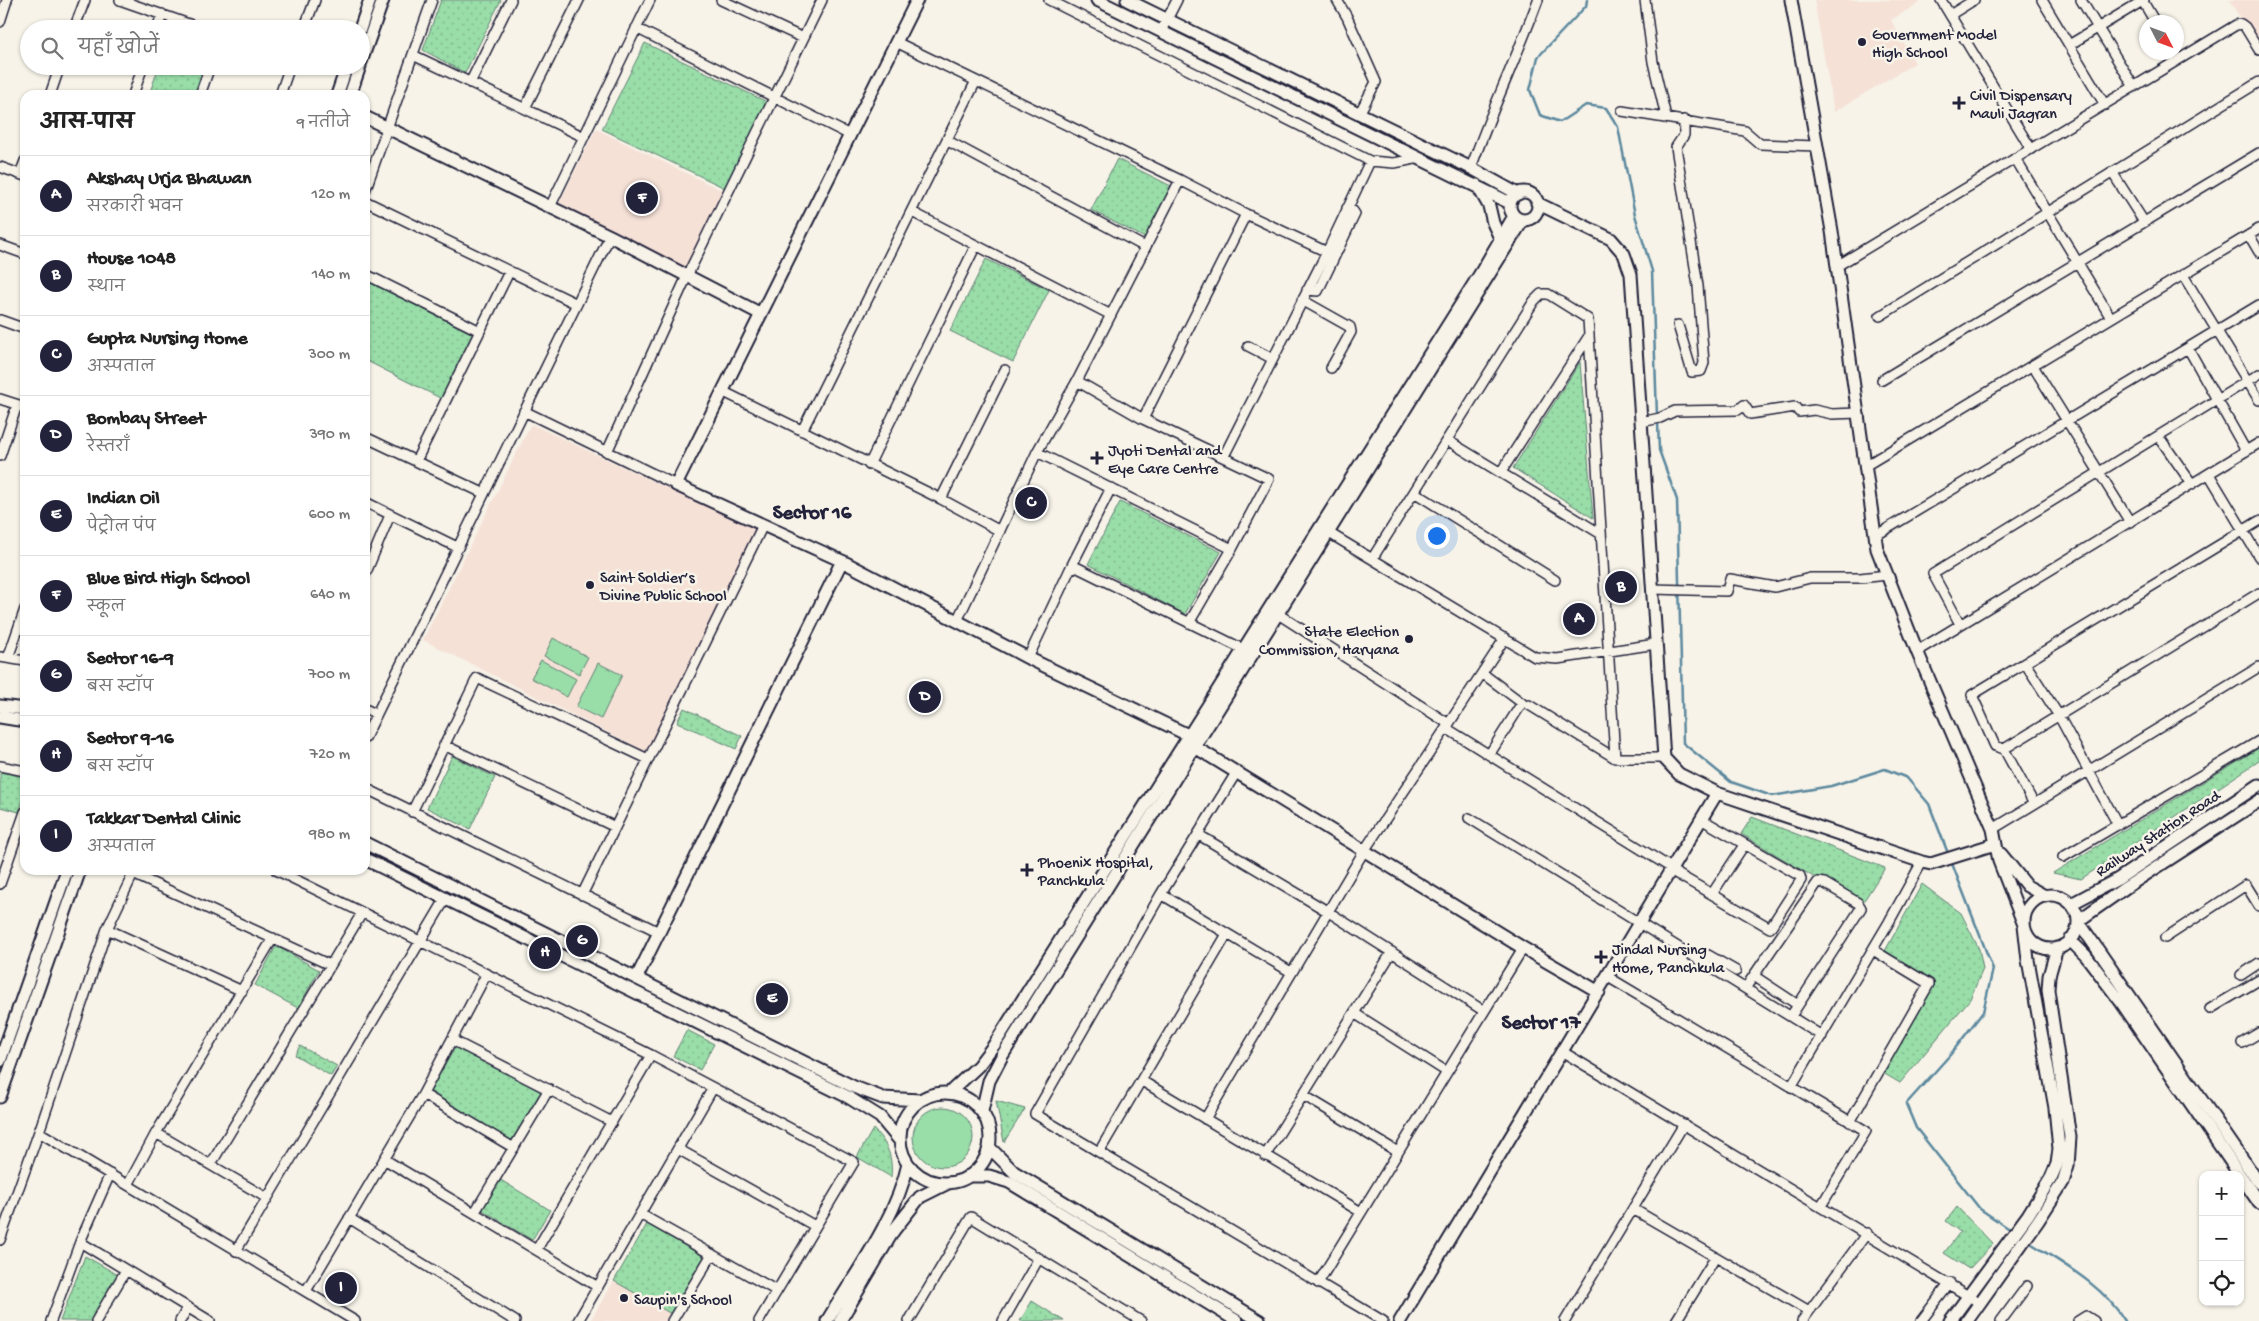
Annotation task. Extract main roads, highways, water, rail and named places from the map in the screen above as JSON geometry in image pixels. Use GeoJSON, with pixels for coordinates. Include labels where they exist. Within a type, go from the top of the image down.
{"type":"FeatureCollection","features":[{"type":"Feature","properties":{"kind":"waterway"},"geometry":{"type":"LineString","coordinates":[[1587,0],[1586,6],[1538,57],[1530,90],[1540,115],[1560,122],[1586,105],[1606,108],[1618,127],[1635,215],[1652,271],[1657,416]]}},
{"type":"Feature","properties":{"kind":"waterway"},"geometry":{"type":"LineString","coordinates":[[1658,422],[1659,450],[1677,500],[1683,743],[1731,782],[1772,796],[1831,786],[1885,769],[1907,778],[1929,804],[1949,856]]}},
{"type":"Feature","properties":{"kind":"waterway"},"geometry":{"type":"LineString","coordinates":[[1951,861],[1993,969],[1983,1012],[1950,1055],[1906,1104],[1916,1128],[1980,1209],[2011,1230]]}},
{"type":"Feature","properties":{"kind":"waterway"},"geometry":{"type":"LineString","coordinates":[[2029,1242],[2082,1276],[2106,1297],[2125,1321]]}},
{"type":"Feature","properties":{"kind":"place","name":"Government Model High School"},"geometry":{"type":"Point","coordinates":[1862,42]}},
{"type":"Feature","properties":{"kind":"place","name":"Civil Dispensary Mauli Jagran"},"geometry":{"type":"Point","coordinates":[1959,103]}},
{"type":"Feature","properties":{"kind":"place","name":"Blue Bird High School"},"geometry":{"type":"Point","coordinates":[642,198]}},
{"type":"Feature","properties":{"kind":"place","name":"Jyoti Dental and Eye Care Centre"},"geometry":{"type":"Point","coordinates":[1097,458]}},
{"type":"Feature","properties":{"kind":"place","name":"Gupta Nursing Home"},"geometry":{"type":"Point","coordinates":[1031,503]}},
{"type":"Feature","properties":{"kind":"place","name":"Saint Soldier’s Divine Public School"},"geometry":{"type":"Point","coordinates":[590,585]}},
{"type":"Feature","properties":{"kind":"place","name":"House 1048"},"geometry":{"type":"Point","coordinates":[1621,587]}},
{"type":"Feature","properties":{"kind":"place","name":"Akshay Urja Bhawan"},"geometry":{"type":"Point","coordinates":[1579,619]}},
{"type":"Feature","properties":{"kind":"place","name":"State Election Commission, Haryana"},"geometry":{"type":"Point","coordinates":[1409,639]}},
{"type":"Feature","properties":{"kind":"place","name":"Bombay Street"},"geometry":{"type":"Point","coordinates":[925,697]}},
{"type":"Feature","properties":{"kind":"place","name":"Phoenix Hospital, Panchkula"},"geometry":{"type":"Point","coordinates":[1027,870]}},
{"type":"Feature","properties":{"kind":"place","name":"Sector 16-9"},"geometry":{"type":"Point","coordinates":[582,941]}},
{"type":"Feature","properties":{"kind":"place","name":"Sector 9-16"},"geometry":{"type":"Point","coordinates":[545,953]}},
{"type":"Feature","properties":{"kind":"place","name":"Jindal Nursing Home, Panchkula"},"geometry":{"type":"Point","coordinates":[1601,957]}},
{"type":"Feature","properties":{"kind":"place","name":"Indian Oil"},"geometry":{"type":"Point","coordinates":[772,999]}},
{"type":"Feature","properties":{"kind":"place","name":"Takkar Dental Clinic"},"geometry":{"type":"Point","coordinates":[341,1288]}},
{"type":"Feature","properties":{"kind":"place","name":"Saupin's School"},"geometry":{"type":"Point","coordinates":[624,1298]}},
{"type":"Feature","properties":{"kind":"district","name":"Sector 16"},"geometry":{"type":"Point","coordinates":[812,511]}},
{"type":"Feature","properties":{"kind":"district","name":"Sector 17"},"geometry":{"type":"Point","coordinates":[1541,1021]}}]}
